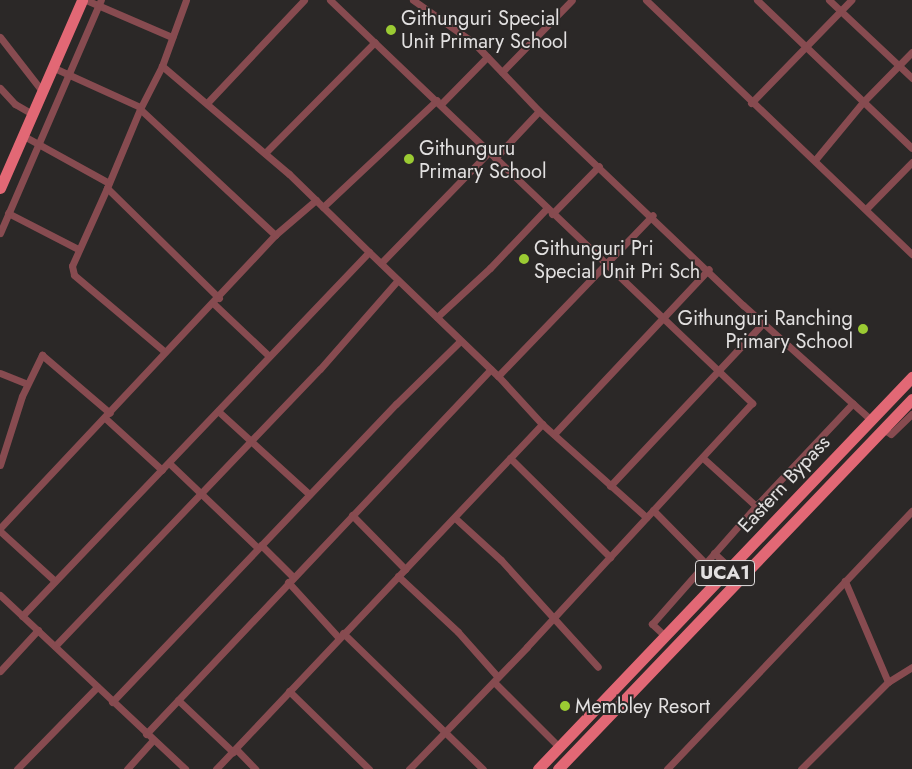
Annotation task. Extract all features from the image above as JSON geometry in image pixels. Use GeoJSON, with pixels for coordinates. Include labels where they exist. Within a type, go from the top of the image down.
{"type":"FeatureCollection","features":[{"type":"Feature","properties":{"kind":"main road"},"geometry":{"type":"LineString","coordinates":[[0,188],[82,0]]}},
{"type":"Feature","properties":{"kind":"main road","name":"Eastern Bypass"},"geometry":{"type":"LineString","coordinates":[[538,769],[912,377]]}},
{"type":"Feature","properties":{"kind":"main road","name":"Eastern Bypass"},"geometry":{"type":"LineString","coordinates":[[558,769],[912,399]]}},
{"type":"Feature","properties":{"kind":"street"},"geometry":{"type":"LineString","coordinates":[[86,0],[100,3],[172,37]]}},
{"type":"Feature","properties":{"kind":"street"},"geometry":{"type":"LineString","coordinates":[[165,352],[74,275],[72,266],[108,185],[139,108],[162,66],[186,0]]}},
{"type":"Feature","properties":{"kind":"street"},"geometry":{"type":"LineString","coordinates":[[208,102],[304,0]]}},
{"type":"Feature","properties":{"kind":"street"},"geometry":{"type":"LineString","coordinates":[[330,0],[439,102],[549,211],[607,263],[752,402],[703,458],[496,680],[409,769]]}},
{"type":"Feature","properties":{"kind":"street"},"geometry":{"type":"LineString","coordinates":[[413,0],[456,28],[539,111],[653,215],[763,323],[872,420]]}},
{"type":"Feature","properties":{"kind":"street"},"geometry":{"type":"LineString","coordinates":[[502,72],[572,0]]}},
{"type":"Feature","properties":{"kind":"street"},"geometry":{"type":"LineString","coordinates":[[646,0],[912,254]]}},
{"type":"Feature","properties":{"kind":"street"},"geometry":{"type":"LineString","coordinates":[[757,0],[912,148]]}},
{"type":"Feature","properties":{"kind":"street"},"geometry":{"type":"LineString","coordinates":[[829,0],[912,78]]}},
{"type":"Feature","properties":{"kind":"street"},"geometry":{"type":"LineString","coordinates":[[751,102],[850,0]]}},
{"type":"Feature","properties":{"kind":"street"},"geometry":{"type":"LineString","coordinates":[[0,233],[100,3]]}},
{"type":"Feature","properties":{"kind":"street"},"geometry":{"type":"LineString","coordinates":[[0,37],[42,91]]}},
{"type":"Feature","properties":{"kind":"street"},"geometry":{"type":"LineString","coordinates":[[265,154],[375,42]]}},
{"type":"Feature","properties":{"kind":"street"},"geometry":{"type":"LineString","coordinates":[[815,160],[864,102],[912,52]]}},
{"type":"Feature","properties":{"kind":"street"},"geometry":{"type":"LineString","coordinates":[[323,206],[487,57]]}},
{"type":"Feature","properties":{"kind":"street"},"geometry":{"type":"LineString","coordinates":[[162,66],[208,102],[323,206],[491,369],[542,424],[646,517]]}},
{"type":"Feature","properties":{"kind":"street"},"geometry":{"type":"LineString","coordinates":[[52,67],[70,73],[139,108],[275,235]]}},
{"type":"Feature","properties":{"kind":"street"},"geometry":{"type":"LineString","coordinates":[[0,88],[15,104],[32,114]]}},
{"type":"Feature","properties":{"kind":"street"},"geometry":{"type":"LineString","coordinates":[[495,158],[539,111]]}},
{"type":"Feature","properties":{"kind":"street"},"geometry":{"type":"LineString","coordinates":[[22,136],[38,143],[60,158],[108,185],[269,356]]}},
{"type":"Feature","properties":{"kind":"street"},"geometry":{"type":"LineString","coordinates":[[381,264],[489,152]]}},
{"type":"Feature","properties":{"kind":"street"},"geometry":{"type":"LineString","coordinates":[[866,209],[912,162]]}},
{"type":"Feature","properties":{"kind":"street"},"geometry":{"type":"LineString","coordinates":[[437,318],[599,166]]}},
{"type":"Feature","properties":{"kind":"street"},"geometry":{"type":"LineString","coordinates":[[55,581],[0,529],[108,416],[165,352],[217,301],[275,235],[316,200]]}},
{"type":"Feature","properties":{"kind":"street"},"geometry":{"type":"LineString","coordinates":[[8,213],[78,249]]}},
{"type":"Feature","properties":{"kind":"street"},"geometry":{"type":"LineString","coordinates":[[498,376],[653,215]]}},
{"type":"Feature","properties":{"kind":"street"},"geometry":{"type":"LineString","coordinates":[[22,616],[169,464],[369,252]]}},
{"type":"Feature","properties":{"kind":"street"},"geometry":{"type":"LineString","coordinates":[[554,434],[662,316],[708,269]]}},
{"type":"Feature","properties":{"kind":"street"},"geometry":{"type":"LineString","coordinates":[[55,646],[144,556],[200,492],[320,369],[398,280]]}},
{"type":"Feature","properties":{"kind":"street"},"geometry":{"type":"LineString","coordinates":[[610,486],[763,323]]}},
{"type":"Feature","properties":{"kind":"street"},"geometry":{"type":"LineString","coordinates":[[112,702],[309,494],[460,341]]}},
{"type":"Feature","properties":{"kind":"street"},"geometry":{"type":"LineString","coordinates":[[0,465],[27,384],[40,358],[46,356],[162,470]]}},
{"type":"Feature","properties":{"kind":"street"},"geometry":{"type":"LineString","coordinates":[[146,734],[491,369]]}},
{"type":"Feature","properties":{"kind":"street"},"geometry":{"type":"LineString","coordinates":[[0,373],[27,384]]}},
{"type":"Feature","properties":{"kind":"street"},"geometry":{"type":"LineString","coordinates":[[665,636],[652,624],[756,506],[853,403]]}},
{"type":"Feature","properties":{"kind":"street"},"geometry":{"type":"LineString","coordinates":[[218,411],[309,494]]}},
{"type":"Feature","properties":{"kind":"street"},"geometry":{"type":"LineString","coordinates":[[883,429],[891,434],[912,414]]}},
{"type":"Feature","properties":{"kind":"street"},"geometry":{"type":"LineString","coordinates":[[216,769],[542,424]]}},
{"type":"Feature","properties":{"kind":"street"},"geometry":{"type":"LineString","coordinates":[[510,458],[610,557]]}},
{"type":"Feature","properties":{"kind":"street"},"geometry":{"type":"LineString","coordinates":[[703,458],[756,506]]}},
{"type":"Feature","properties":{"kind":"street"},"geometry":{"type":"LineString","coordinates":[[169,464],[259,547],[341,636],[445,731],[482,769]]}},
{"type":"Feature","properties":{"kind":"street"},"geometry":{"type":"LineString","coordinates":[[653,510],[705,563]]}},
{"type":"Feature","properties":{"kind":"street"},"geometry":{"type":"LineString","coordinates":[[667,769],[912,511]]}},
{"type":"Feature","properties":{"kind":"street"},"geometry":{"type":"LineString","coordinates":[[352,515],[405,568]]}},
{"type":"Feature","properties":{"kind":"street"},"geometry":{"type":"LineString","coordinates":[[455,518],[501,560],[598,667]]}},
{"type":"Feature","properties":{"kind":"street"},"geometry":{"type":"LineString","coordinates":[[714,554],[730,568]]}},
{"type":"Feature","properties":{"kind":"street"},"geometry":{"type":"LineString","coordinates":[[398,576],[458,632],[496,680],[559,747]]}},
{"type":"Feature","properties":{"kind":"street"},"geometry":{"type":"LineString","coordinates":[[845,581],[888,682]]}},
{"type":"Feature","properties":{"kind":"street"},"geometry":{"type":"LineString","coordinates":[[0,595],[146,734],[152,742],[185,769]]}},
{"type":"Feature","properties":{"kind":"street"},"geometry":{"type":"LineString","coordinates":[[0,671],[38,630]]}},
{"type":"Feature","properties":{"kind":"street"},"geometry":{"type":"LineString","coordinates":[[801,769],[888,682],[912,667]]}},
{"type":"Feature","properties":{"kind":"street"},"geometry":{"type":"LineString","coordinates":[[17,769],[97,688]]}},
{"type":"Feature","properties":{"kind":"street"},"geometry":{"type":"LineString","coordinates":[[289,691],[369,769]]}},
{"type":"Feature","properties":{"kind":"street"},"geometry":{"type":"LineString","coordinates":[[178,700],[256,769]]}},
{"type":"Feature","properties":{"kind":"street"},"geometry":{"type":"LineString","coordinates":[[127,769],[152,742]]}},
{"type":"Feature","properties":{"kind":"place","name":"Githunguri Special Unit Primary School"},"geometry":{"type":"Point","coordinates":[391,30]}},
{"type":"Feature","properties":{"kind":"place","name":"Githunguru Primary School"},"geometry":{"type":"Point","coordinates":[409,159]}},
{"type":"Feature","properties":{"kind":"place","name":"Githunguri Pri Special Unit Pri Sch"},"geometry":{"type":"Point","coordinates":[524,259]}},
{"type":"Feature","properties":{"kind":"place","name":"Githunguri Ranching Primary School"},"geometry":{"type":"Point","coordinates":[863,329]}},
{"type":"Feature","properties":{"kind":"place","name":"Membley Resort"},"geometry":{"type":"Point","coordinates":[565,706]}}]}
